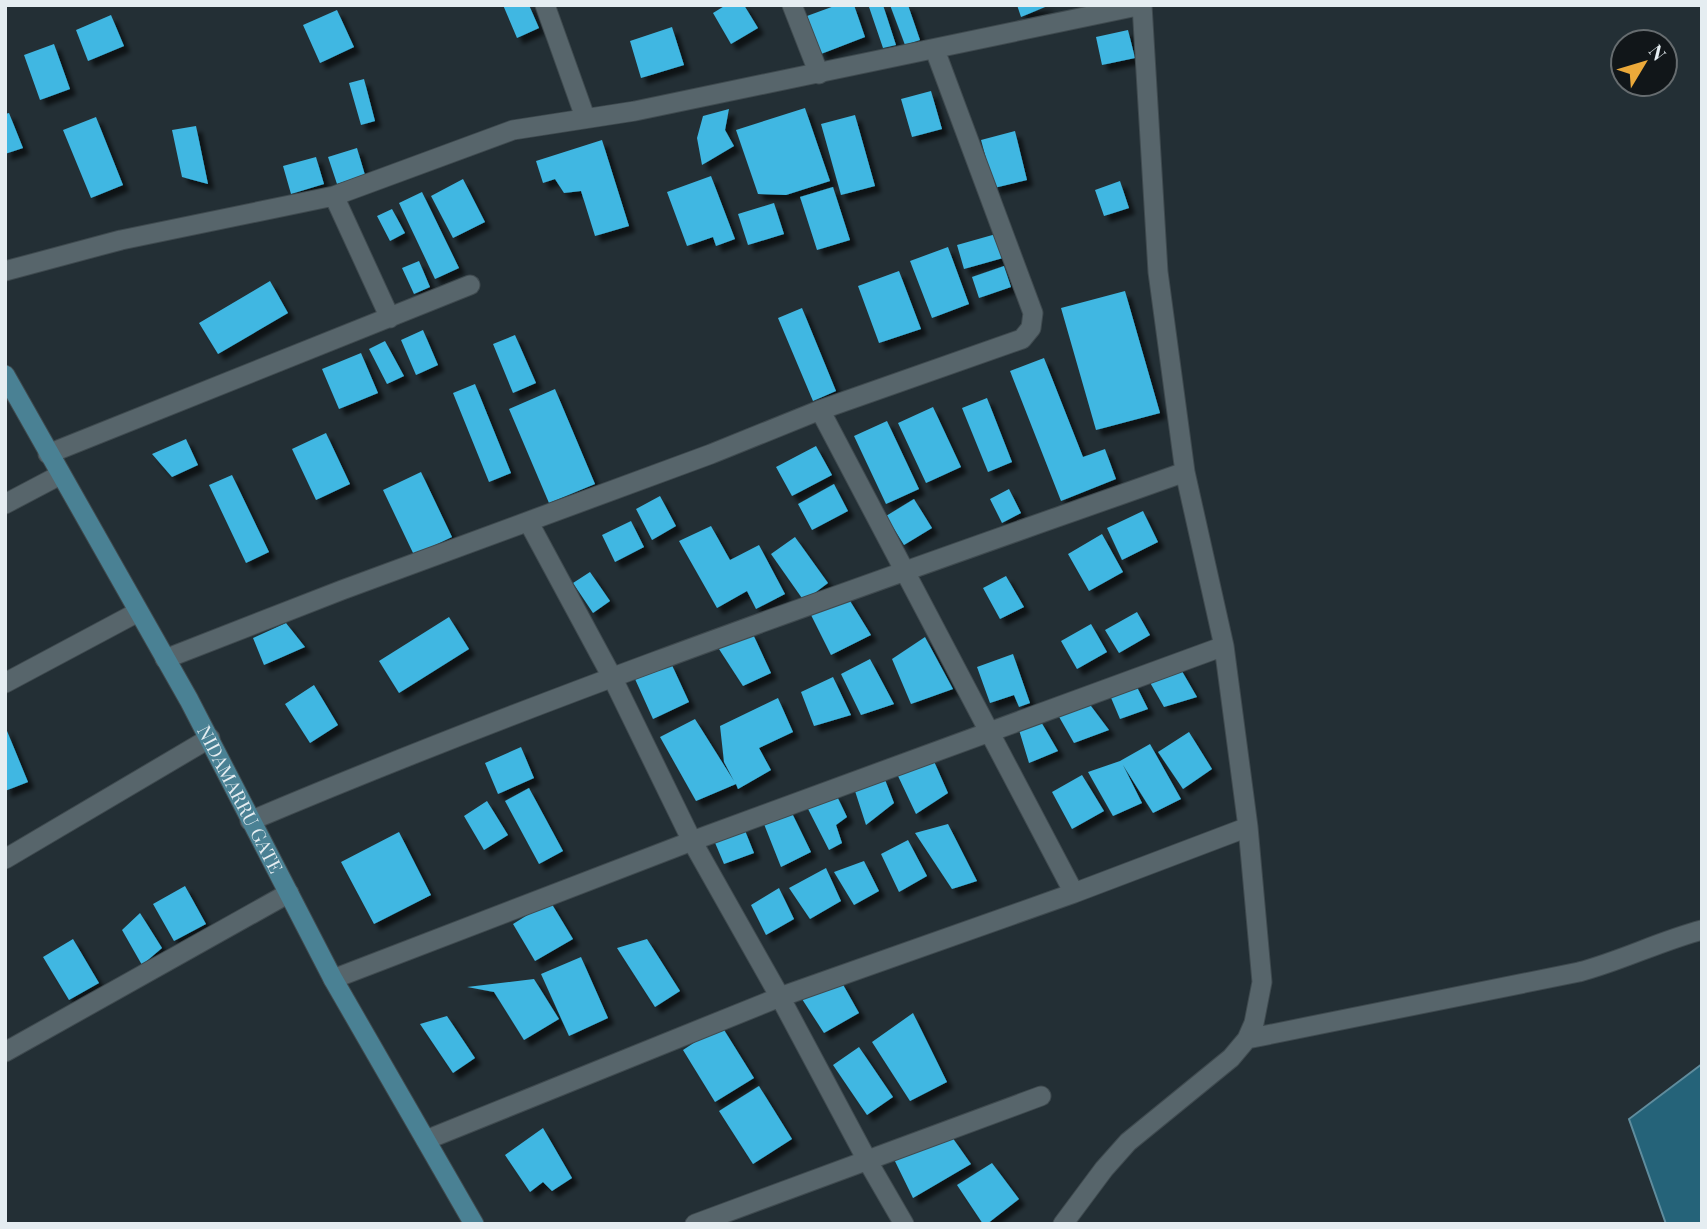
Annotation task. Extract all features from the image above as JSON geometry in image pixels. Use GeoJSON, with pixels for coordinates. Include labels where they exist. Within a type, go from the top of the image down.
{"type":"FeatureCollection","features":[{"type":"Feature","properties":{"kind":"main road","name":"NIDAMARRU GATE"},"geometry":{"type":"LineString","coordinates":[[5,375],[209,738],[333,979],[474,1224]]}},
{"type":"Feature","properties":{"kind":"street"},"geometry":{"type":"LineString","coordinates":[[545,5],[585,117]]}},
{"type":"Feature","properties":{"kind":"street"},"geometry":{"type":"LineString","coordinates":[[792,5],[819,74]]}},
{"type":"Feature","properties":{"kind":"street"},"geometry":{"type":"LineString","coordinates":[[5,271],[121,240],[334,196],[513,130],[635,111],[1142,5],[1158,272],[1185,472],[1224,646],[1248,827],[1262,982],[1254,1023],[1247,1039],[1231,1058],[1128,1142],[1104,1168],[1063,1224]]}},
{"type":"Feature","properties":{"kind":"street"},"geometry":{"type":"LineString","coordinates":[[165,659],[342,590],[529,523],[820,410],[1022,339],[1031,328],[1033,313],[935,50]]}},
{"type":"Feature","properties":{"kind":"street"},"geometry":{"type":"LineString","coordinates":[[334,196],[390,318]]}},
{"type":"Feature","properties":{"kind":"street"},"geometry":{"type":"LineString","coordinates":[[48,454],[470,285]]}},
{"type":"Feature","properties":{"kind":"street"},"geometry":{"type":"LineString","coordinates":[[820,410],[1074,893]]}},
{"type":"Feature","properties":{"kind":"street"},"geometry":{"type":"LineString","coordinates":[[250,821],[385,764],[612,677],[1185,472]]}},
{"type":"Feature","properties":{"kind":"street"},"geometry":{"type":"LineString","coordinates":[[5,504],[60,475]]}},
{"type":"Feature","properties":{"kind":"street"},"geometry":{"type":"LineString","coordinates":[[529,523],[612,677],[692,841],[904,1224]]}},
{"type":"Feature","properties":{"kind":"street"},"geometry":{"type":"LineString","coordinates":[[5,683],[138,612]]}},
{"type":"Feature","properties":{"kind":"street"},"geometry":{"type":"LineString","coordinates":[[333,979],[692,841],[1224,646]]}},
{"type":"Feature","properties":{"kind":"street"},"geometry":{"type":"LineString","coordinates":[[5,859],[209,738]]}},
{"type":"Feature","properties":{"kind":"street"},"geometry":{"type":"LineString","coordinates":[[426,1140],[780,997],[1074,893],[1248,827]]}},
{"type":"Feature","properties":{"kind":"street"},"geometry":{"type":"LineString","coordinates":[[5,1052],[289,893]]}},
{"type":"Feature","properties":{"kind":"street"},"geometry":{"type":"LineString","coordinates":[[1247,1039],[1579,972],[1614,963],[1677,937],[1702,930]]}},
{"type":"Feature","properties":{"kind":"street"},"geometry":{"type":"LineString","coordinates":[[695,1224],[1041,1096]]}},
{"type":"Feature","properties":{"kind":"water"},"geometry":{"type":"Polygon","coordinates":[[[1702,1064],[1702,1224],[1666,1224],[1629,1119],[1702,1064]]]}},
{"type":"Feature","properties":{"kind":"building"},"geometry":{"type":"Polygon","coordinates":[[[503,5],[529,5],[539,28],[517,38],[503,5]]]}},
{"type":"Feature","properties":{"kind":"building"},"geometry":{"type":"Polygon","coordinates":[[[726,5],[744,5],[758,28],[731,44],[713,13],[726,5]]]}},
{"type":"Feature","properties":{"kind":"building"},"geometry":{"type":"Polygon","coordinates":[[[837,5],[854,5],[865,37],[821,54],[807,16],[837,5]]]}},
{"type":"Feature","properties":{"kind":"building"},"geometry":{"type":"Polygon","coordinates":[[[883,5],[896,45],[883,48],[869,7],[883,5]]]}},
{"type":"Feature","properties":{"kind":"building"},"geometry":{"type":"Polygon","coordinates":[[[890,5],[908,5],[920,40],[905,45],[890,5]]]}},
{"type":"Feature","properties":{"kind":"building"},"geometry":{"type":"Polygon","coordinates":[[[1017,5],[1050,5],[1021,17],[1017,5]]]}},
{"type":"Feature","properties":{"kind":"building"},"geometry":{"type":"Polygon","coordinates":[[[337,10],[354,47],[320,63],[303,25],[337,10]]]}},
{"type":"Feature","properties":{"kind":"building"},"geometry":{"type":"Polygon","coordinates":[[[111,15],[124,46],[88,61],[76,30],[111,15]]]}},
{"type":"Feature","properties":{"kind":"building"},"geometry":{"type":"Polygon","coordinates":[[[672,27],[684,65],[641,78],[630,41],[672,27]]]}},
{"type":"Feature","properties":{"kind":"building"},"geometry":{"type":"Polygon","coordinates":[[[1128,30],[1135,58],[1102,65],[1096,37],[1128,30]]]}},
{"type":"Feature","properties":{"kind":"building"},"geometry":{"type":"Polygon","coordinates":[[[54,44],[70,89],[40,100],[24,55],[54,44]]]}},
{"type":"Feature","properties":{"kind":"building"},"geometry":{"type":"Polygon","coordinates":[[[364,79],[375,121],[361,125],[349,83],[364,79]]]}},
{"type":"Feature","properties":{"kind":"building"},"geometry":{"type":"Polygon","coordinates":[[[931,91],[942,129],[912,137],[901,99],[931,91]]]}},
{"type":"Feature","properties":{"kind":"building"},"geometry":{"type":"Polygon","coordinates":[[[805,108],[830,181],[786,195],[758,194],[736,130],[805,108]]]}},
{"type":"Feature","properties":{"kind":"building"},"geometry":{"type":"Polygon","coordinates":[[[729,109],[725,130],[734,146],[702,165],[697,138],[703,116],[729,109]]]}},
{"type":"Feature","properties":{"kind":"building"},"geometry":{"type":"Polygon","coordinates":[[[9,113],[23,148],[5,154],[5,114],[9,113]]]}},
{"type":"Feature","properties":{"kind":"building"},"geometry":{"type":"Polygon","coordinates":[[[855,115],[875,186],[841,195],[821,124],[855,115]]]}},
{"type":"Feature","properties":{"kind":"building"},"geometry":{"type":"Polygon","coordinates":[[[96,117],[123,185],[91,198],[63,130],[96,117]]]}},
{"type":"Feature","properties":{"kind":"building"},"geometry":{"type":"Polygon","coordinates":[[[196,126],[208,184],[182,177],[172,130],[196,126]]]}},
{"type":"Feature","properties":{"kind":"building"},"geometry":{"type":"Polygon","coordinates":[[[1015,131],[1027,180],[994,188],[981,140],[1015,131]]]}},
{"type":"Feature","properties":{"kind":"building"},"geometry":{"type":"Polygon","coordinates":[[[602,140],[629,226],[595,236],[581,191],[564,193],[555,179],[543,183],[536,161],[602,140]]]}},
{"type":"Feature","properties":{"kind":"building"},"geometry":{"type":"Polygon","coordinates":[[[357,148],[365,175],[337,184],[328,157],[357,148]]]}},
{"type":"Feature","properties":{"kind":"building"},"geometry":{"type":"Polygon","coordinates":[[[316,157],[324,184],[291,194],[283,166],[316,157]]]}},
{"type":"Feature","properties":{"kind":"building"},"geometry":{"type":"Polygon","coordinates":[[[711,176],[735,239],[716,246],[713,237],[687,246],[667,192],[711,176]]]}},
{"type":"Feature","properties":{"kind":"building"},"geometry":{"type":"Polygon","coordinates":[[[463,179],[485,222],[453,238],[431,196],[463,179]]]}},
{"type":"Feature","properties":{"kind":"building"},"geometry":{"type":"Polygon","coordinates":[[[1120,181],[1129,208],[1104,216],[1095,190],[1120,181]]]}},
{"type":"Feature","properties":{"kind":"building"},"geometry":{"type":"Polygon","coordinates":[[[833,187],[850,240],[817,250],[800,197],[833,187]]]}},
{"type":"Feature","properties":{"kind":"building"},"geometry":{"type":"Polygon","coordinates":[[[422,192],[459,268],[435,279],[399,203],[422,192]]]}},
{"type":"Feature","properties":{"kind":"building"},"geometry":{"type":"Polygon","coordinates":[[[774,203],[784,234],[748,245],[738,214],[774,203]]]}},
{"type":"Feature","properties":{"kind":"building"},"geometry":{"type":"Polygon","coordinates":[[[392,209],[405,233],[390,241],[377,216],[392,209]]]}},
{"type":"Feature","properties":{"kind":"building"},"geometry":{"type":"Polygon","coordinates":[[[996,234],[1003,258],[964,269],[957,245],[996,234]]]}},
{"type":"Feature","properties":{"kind":"building"},"geometry":{"type":"Polygon","coordinates":[[[948,247],[969,304],[932,318],[910,261],[948,247]]]}},
{"type":"Feature","properties":{"kind":"building"},"geometry":{"type":"Polygon","coordinates":[[[419,261],[430,287],[414,294],[402,268],[419,261]]]}},
{"type":"Feature","properties":{"kind":"building"},"geometry":{"type":"Polygon","coordinates":[[[1004,266],[1011,287],[979,298],[972,277],[1004,266]]]}},
{"type":"Feature","properties":{"kind":"building"},"geometry":{"type":"Polygon","coordinates":[[[899,271],[921,329],[879,343],[858,286],[899,271]]]}},
{"type":"Feature","properties":{"kind":"building"},"geometry":{"type":"Polygon","coordinates":[[[270,281],[288,313],[218,354],[199,323],[270,281]]]}},
{"type":"Feature","properties":{"kind":"building"},"geometry":{"type":"Polygon","coordinates":[[[1125,291],[1160,413],[1096,430],[1061,308],[1125,291]]]}},
{"type":"Feature","properties":{"kind":"building"},"geometry":{"type":"Polygon","coordinates":[[[802,308],[836,391],[813,401],[778,318],[802,308]]]}},
{"type":"Feature","properties":{"kind":"building"},"geometry":{"type":"Polygon","coordinates":[[[423,330],[438,365],[416,375],[401,340],[423,330]]]}},
{"type":"Feature","properties":{"kind":"building"},"geometry":{"type":"Polygon","coordinates":[[[515,335],[536,383],[513,393],[493,344],[515,335]]]}},
{"type":"Feature","properties":{"kind":"building"},"geometry":{"type":"Polygon","coordinates":[[[385,341],[404,376],[387,384],[369,349],[385,341]]]}},
{"type":"Feature","properties":{"kind":"building"},"geometry":{"type":"Polygon","coordinates":[[[361,353],[378,393],[339,409],[322,369],[361,353]]]}},
{"type":"Feature","properties":{"kind":"building"},"geometry":{"type":"Polygon","coordinates":[[[1044,358],[1083,457],[1105,449],[1116,479],[1061,501],[1010,371],[1044,358]]]}},
{"type":"Feature","properties":{"kind":"building"},"geometry":{"type":"Polygon","coordinates":[[[475,384],[511,473],[489,482],[453,393],[475,384]]]}},
{"type":"Feature","properties":{"kind":"building"},"geometry":{"type":"Polygon","coordinates":[[[555,389],[595,484],[549,503],[509,409],[555,389]]]}},
{"type":"Feature","properties":{"kind":"building"},"geometry":{"type":"Polygon","coordinates":[[[987,398],[1012,462],[988,472],[962,408],[987,398]]]}},
{"type":"Feature","properties":{"kind":"building"},"geometry":{"type":"Polygon","coordinates":[[[933,407],[961,467],[926,483],[898,423],[933,407]]]}},
{"type":"Feature","properties":{"kind":"building"},"geometry":{"type":"Polygon","coordinates":[[[887,421],[919,489],[886,504],[854,436],[887,421]]]}},
{"type":"Feature","properties":{"kind":"building"},"geometry":{"type":"Polygon","coordinates":[[[326,433],[350,484],[316,500],[292,449],[326,433]]]}},
{"type":"Feature","properties":{"kind":"building"},"geometry":{"type":"Polygon","coordinates":[[[186,439],[198,465],[172,477],[152,454],[186,439]]]}},
{"type":"Feature","properties":{"kind":"building"},"geometry":{"type":"Polygon","coordinates":[[[816,446],[832,475],[792,496],[776,467],[816,446]]]}},
{"type":"Feature","properties":{"kind":"building"},"geometry":{"type":"Polygon","coordinates":[[[421,472],[452,537],[414,555],[383,490],[421,472]]]}},
{"type":"Feature","properties":{"kind":"building"},"geometry":{"type":"Polygon","coordinates":[[[232,475],[269,552],[246,563],[209,485],[232,475]]]}},
{"type":"Feature","properties":{"kind":"building"},"geometry":{"type":"Polygon","coordinates":[[[834,484],[848,511],[812,530],[798,504],[834,484]]]}},
{"type":"Feature","properties":{"kind":"building"},"geometry":{"type":"Polygon","coordinates":[[[1009,489],[1021,513],[1002,523],[990,499],[1009,489]]]}},
{"type":"Feature","properties":{"kind":"building"},"geometry":{"type":"Polygon","coordinates":[[[660,496],[676,526],[652,540],[636,509],[660,496]]]}},
{"type":"Feature","properties":{"kind":"building"},"geometry":{"type":"Polygon","coordinates":[[[914,499],[932,528],[904,545],[886,516],[914,499]]]}},
{"type":"Feature","properties":{"kind":"building"},"geometry":{"type":"Polygon","coordinates":[[[1143,511],[1158,542],[1122,560],[1107,528],[1143,511]]]}},
{"type":"Feature","properties":{"kind":"building"},"geometry":{"type":"Polygon","coordinates":[[[631,521],[644,547],[615,562],[602,535],[631,521]]]}},
{"type":"Feature","properties":{"kind":"building"},"geometry":{"type":"Polygon","coordinates":[[[711,526],[730,560],[759,545],[785,594],[756,609],[747,591],[717,608],[679,541],[711,526]]]}},
{"type":"Feature","properties":{"kind":"building"},"geometry":{"type":"Polygon","coordinates":[[[1102,534],[1123,572],[1089,591],[1068,554],[1102,534]]]}},
{"type":"Feature","properties":{"kind":"building"},"geometry":{"type":"Polygon","coordinates":[[[795,537],[828,583],[804,601],[771,554],[795,537]]]}},
{"type":"Feature","properties":{"kind":"building"},"geometry":{"type":"Polygon","coordinates":[[[590,572],[610,601],[593,613],[573,583],[590,572]]]}},
{"type":"Feature","properties":{"kind":"building"},"geometry":{"type":"Polygon","coordinates":[[[1006,576],[1024,607],[1000,619],[983,588],[1006,576]]]}},
{"type":"Feature","properties":{"kind":"building"},"geometry":{"type":"Polygon","coordinates":[[[847,596],[871,635],[831,655],[810,613],[847,596]]]}},
{"type":"Feature","properties":{"kind":"building"},"geometry":{"type":"Polygon","coordinates":[[[1137,612],[1150,635],[1119,653],[1105,630],[1137,612]]]}},
{"type":"Feature","properties":{"kind":"building"},"geometry":{"type":"Polygon","coordinates":[[[449,617],[469,649],[399,693],[379,661],[449,617]]]}},
{"type":"Feature","properties":{"kind":"building"},"geometry":{"type":"Polygon","coordinates":[[[286,623],[305,647],[264,665],[253,638],[286,623]]]}},
{"type":"Feature","properties":{"kind":"building"},"geometry":{"type":"Polygon","coordinates":[[[1091,624],[1107,652],[1077,669],[1061,641],[1091,624]]]}},
{"type":"Feature","properties":{"kind":"building"},"geometry":{"type":"Polygon","coordinates":[[[752,632],[771,673],[743,686],[717,646],[752,632]]]}},
{"type":"Feature","properties":{"kind":"building"},"geometry":{"type":"Polygon","coordinates":[[[925,637],[953,689],[911,704],[892,659],[925,637]]]}},
{"type":"Feature","properties":{"kind":"building"},"geometry":{"type":"Polygon","coordinates":[[[1013,654],[1030,703],[1019,707],[1014,695],[990,703],[977,667],[1013,654]]]}},
{"type":"Feature","properties":{"kind":"building"},"geometry":{"type":"Polygon","coordinates":[[[870,659],[894,704],[861,715],[841,674],[870,659]]]}},
{"type":"Feature","properties":{"kind":"building"},"geometry":{"type":"Polygon","coordinates":[[[671,663],[689,702],[653,719],[635,679],[671,663]]]}},
{"type":"Feature","properties":{"kind":"building"},"geometry":{"type":"Polygon","coordinates":[[[1179,666],[1197,697],[1164,707],[1148,679],[1179,666]]]}},
{"type":"Feature","properties":{"kind":"building"},"geometry":{"type":"Polygon","coordinates":[[[833,677],[851,715],[814,726],[801,692],[833,677]]]}},
{"type":"Feature","properties":{"kind":"building"},"geometry":{"type":"Polygon","coordinates":[[[1135,683],[1148,709],[1120,719],[1109,693],[1135,683]]]}},
{"type":"Feature","properties":{"kind":"building"},"geometry":{"type":"Polygon","coordinates":[[[314,685],[338,725],[310,743],[285,704],[314,685]]]}},
{"type":"Feature","properties":{"kind":"building"},"geometry":{"type":"Polygon","coordinates":[[[778,698],[793,732],[759,748],[771,770],[738,789],[736,784],[696,801],[660,737],[695,719],[734,781],[724,762],[720,726],[778,698]]]}},
{"type":"Feature","properties":{"kind":"building"},"geometry":{"type":"Polygon","coordinates":[[[1088,702],[1109,730],[1074,743],[1058,715],[1088,702]]]}},
{"type":"Feature","properties":{"kind":"building"},"geometry":{"type":"Polygon","coordinates":[[[1040,720],[1058,751],[1029,763],[1019,730],[1040,720]]]}},
{"type":"Feature","properties":{"kind":"building"},"geometry":{"type":"Polygon","coordinates":[[[5,726],[28,782],[5,791],[5,726]]]}},
{"type":"Feature","properties":{"kind":"building"},"geometry":{"type":"Polygon","coordinates":[[[1189,732],[1212,769],[1183,789],[1158,752],[1189,732]]]}},
{"type":"Feature","properties":{"kind":"building"},"geometry":{"type":"Polygon","coordinates":[[[1150,744],[1181,799],[1153,813],[1123,765],[1142,803],[1113,816],[1088,772],[1120,761],[1150,744]]]}},
{"type":"Feature","properties":{"kind":"building"},"geometry":{"type":"Polygon","coordinates":[[[521,747],[534,778],[498,794],[485,763],[521,747]]]}},
{"type":"Feature","properties":{"kind":"building"},"geometry":{"type":"Polygon","coordinates":[[[933,759],[948,793],[916,814],[898,776],[933,759]]]}},
{"type":"Feature","properties":{"kind":"building"},"geometry":{"type":"Polygon","coordinates":[[[1082,775],[1104,811],[1072,829],[1052,792],[1082,775]]]}},
{"type":"Feature","properties":{"kind":"building"},"geometry":{"type":"Polygon","coordinates":[[[884,777],[894,803],[866,825],[855,791],[884,777]]]}},
{"type":"Feature","properties":{"kind":"building"},"geometry":{"type":"Polygon","coordinates":[[[529,788],[563,851],[539,864],[505,801],[529,788]]]}},
{"type":"Feature","properties":{"kind":"building"},"geometry":{"type":"Polygon","coordinates":[[[836,794],[847,817],[836,825],[842,843],[829,850],[806,805],[836,794]]]}},
{"type":"Feature","properties":{"kind":"building"},"geometry":{"type":"Polygon","coordinates":[[[487,801],[508,835],[484,850],[464,816],[487,801]]]}},
{"type":"Feature","properties":{"kind":"building"},"geometry":{"type":"Polygon","coordinates":[[[790,809],[811,852],[781,867],[762,819],[790,809]]]}},
{"type":"Feature","properties":{"kind":"building"},"geometry":{"type":"Polygon","coordinates":[[[948,824],[977,881],[952,889],[915,833],[948,824]]]}},
{"type":"Feature","properties":{"kind":"building"},"geometry":{"type":"Polygon","coordinates":[[[744,828],[754,853],[724,864],[713,838],[744,828]]]}},
{"type":"Feature","properties":{"kind":"building"},"geometry":{"type":"Polygon","coordinates":[[[399,832],[431,895],[374,924],[341,862],[399,832]]]}},
{"type":"Feature","properties":{"kind":"building"},"geometry":{"type":"Polygon","coordinates":[[[908,840],[927,876],[899,892],[881,854],[908,840]]]}},
{"type":"Feature","properties":{"kind":"building"},"geometry":{"type":"Polygon","coordinates":[[[864,861],[879,891],[854,905],[834,872],[864,861]]]}},
{"type":"Feature","properties":{"kind":"building"},"geometry":{"type":"Polygon","coordinates":[[[826,868],[841,901],[810,919],[789,888],[826,868]]]}},
{"type":"Feature","properties":{"kind":"building"},"geometry":{"type":"Polygon","coordinates":[[[185,886],[206,924],[174,941],[153,904],[185,886]]]}},
{"type":"Feature","properties":{"kind":"building"},"geometry":{"type":"Polygon","coordinates":[[[779,888],[794,919],[766,935],[751,905],[779,888]]]}},
{"type":"Feature","properties":{"kind":"building"},"geometry":{"type":"Polygon","coordinates":[[[550,901],[573,939],[535,961],[513,924],[550,901]]]}},
{"type":"Feature","properties":{"kind":"building"},"geometry":{"type":"Polygon","coordinates":[[[140,913],[162,948],[142,965],[122,930],[140,913]]]}},
{"type":"Feature","properties":{"kind":"building"},"geometry":{"type":"Polygon","coordinates":[[[73,939],[99,983],[69,1000],[43,957],[73,939]]]}},
{"type":"Feature","properties":{"kind":"building"},"geometry":{"type":"Polygon","coordinates":[[[647,939],[680,991],[655,1007],[617,948],[647,939]]]}},
{"type":"Feature","properties":{"kind":"building"},"geometry":{"type":"Polygon","coordinates":[[[581,957],[608,1018],[569,1036],[541,974],[581,957]]]}},
{"type":"Feature","properties":{"kind":"building"},"geometry":{"type":"Polygon","coordinates":[[[534,979],[559,1019],[524,1040],[494,992],[467,987],[534,979]]]}},
{"type":"Feature","properties":{"kind":"building"},"geometry":{"type":"Polygon","coordinates":[[[841,981],[859,1013],[824,1033],[802,999],[841,981]]]}},
{"type":"Feature","properties":{"kind":"building"},"geometry":{"type":"Polygon","coordinates":[[[913,1013],[947,1082],[910,1101],[872,1042],[913,1013]]]}},
{"type":"Feature","properties":{"kind":"building"},"geometry":{"type":"Polygon","coordinates":[[[447,1016],[475,1058],[453,1073],[420,1024],[447,1016]]]}},
{"type":"Feature","properties":{"kind":"building"},"geometry":{"type":"Polygon","coordinates":[[[721,1025],[754,1078],[715,1102],[683,1050],[721,1025]]]}},
{"type":"Feature","properties":{"kind":"building"},"geometry":{"type":"Polygon","coordinates":[[[859,1047],[893,1097],[867,1115],[833,1065],[859,1047]]]}},
{"type":"Feature","properties":{"kind":"building"},"geometry":{"type":"Polygon","coordinates":[[[759,1086],[792,1139],[753,1164],[719,1111],[759,1086]]]}},
{"type":"Feature","properties":{"kind":"building"},"geometry":{"type":"Polygon","coordinates":[[[543,1128],[572,1178],[552,1191],[543,1182],[530,1192],[505,1155],[543,1128]]]}},
{"type":"Feature","properties":{"kind":"building"},"geometry":{"type":"Polygon","coordinates":[[[952,1137],[971,1164],[913,1198],[890,1151],[952,1137]]]}},
{"type":"Feature","properties":{"kind":"building"},"geometry":{"type":"Polygon","coordinates":[[[992,1163],[1019,1199],[987,1224],[983,1224],[957,1185],[992,1163]]]}}]}
